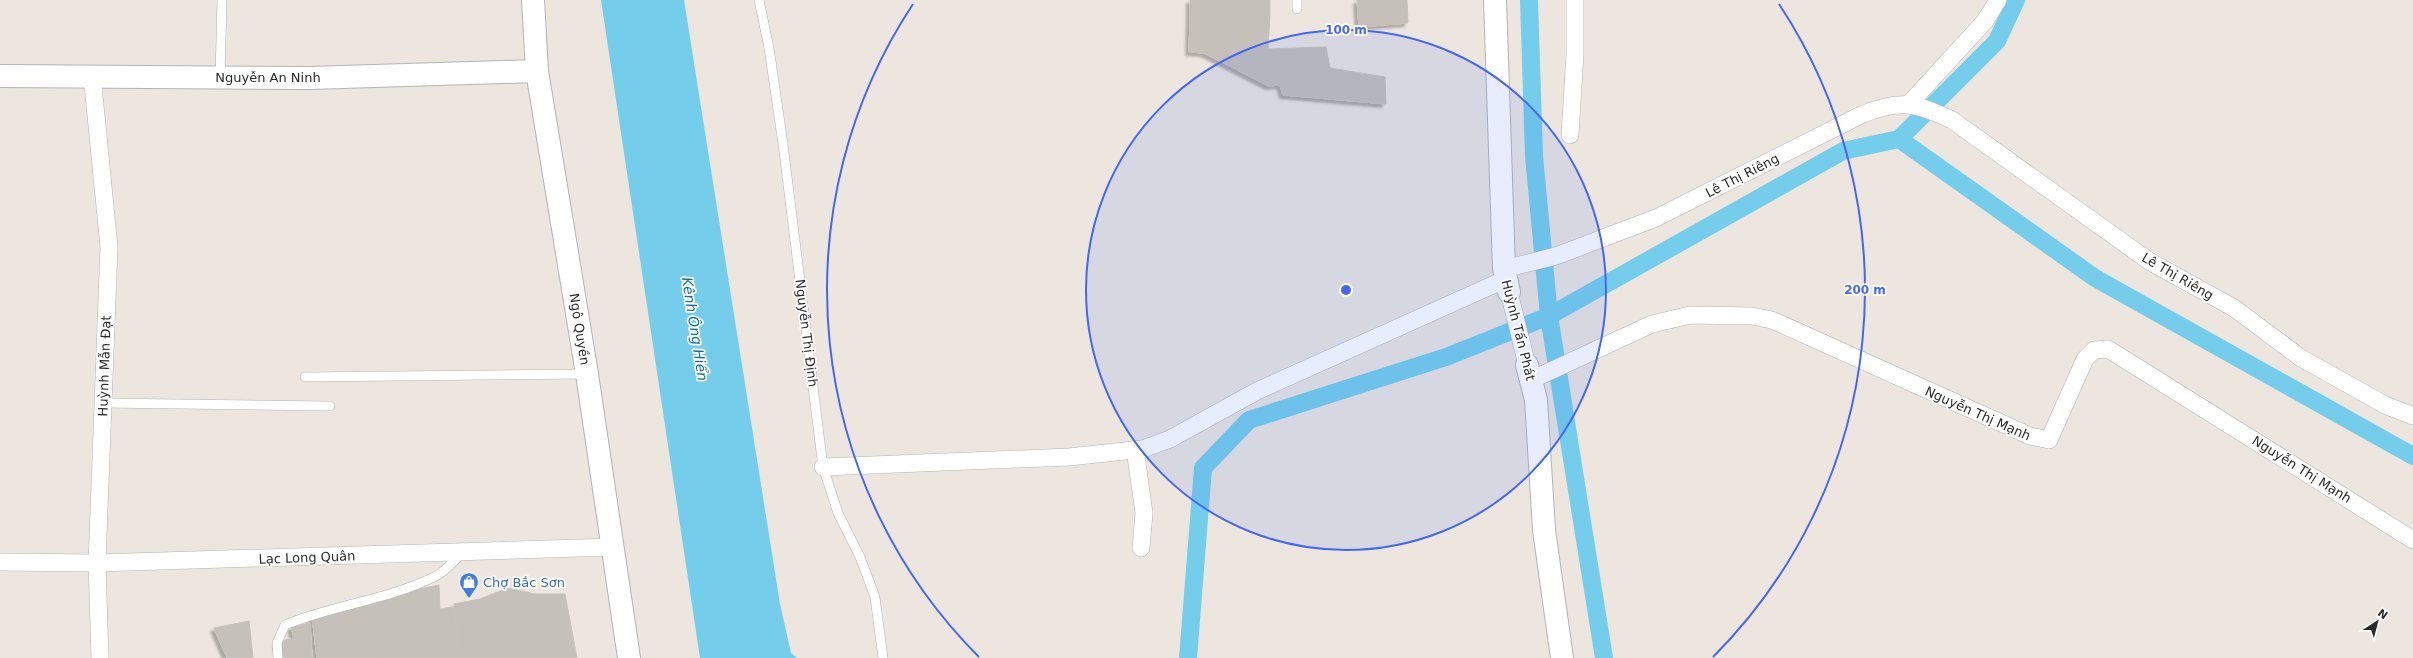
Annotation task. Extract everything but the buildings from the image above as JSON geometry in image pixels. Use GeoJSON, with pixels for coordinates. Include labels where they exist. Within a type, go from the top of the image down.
{"type":"FeatureCollection","features":[{"type":"Feature","properties":{"kind":"street","name":"Ngô Quyền"},"geometry":{"type":"LineString","coordinates":[[533,0],[537,71],[587,374],[629,658]]}},
{"type":"Feature","properties":{"kind":"street","name":"Huỳnh Tấn Phát"},"geometry":{"type":"LineString","coordinates":[[1495,0],[1509,277],[1535,372],[1544,530],[1562,658]]}},
{"type":"Feature","properties":{"kind":"street"},"geometry":{"type":"LineString","coordinates":[[1570,135],[1575,54],[1575,0]]}},
{"type":"Feature","properties":{"kind":"street"},"geometry":{"type":"LineString","coordinates":[[1910,104],[1985,21],[1998,0]]}},
{"type":"Feature","properties":{"kind":"street","name":"Nguyễn An Ninh"},"geometry":{"type":"LineString","coordinates":[[0,76],[92,75],[310,78],[537,71]]}},
{"type":"Feature","properties":{"kind":"street","name":"Huỳnh Mẫn Đạt"},"geometry":{"type":"LineString","coordinates":[[92,75],[108,217],[109,247],[97,563],[100,658]]}},
{"type":"Feature","properties":{"kind":"street","name":"Lê Thị Riêng"},"geometry":{"type":"LineString","coordinates":[[823,467],[1069,457],[1143,449],[1170,439],[1257,391],[1509,277],[1556,256],[1656,218],[1863,114],[1885,105],[1910,104],[1928,109],[1952,120],[2149,261],[2234,308],[2301,358],[2385,405],[2413,416]]}},
{"type":"Feature","properties":{"kind":"street","name":"Nguyễn Thị Mạnh"},"geometry":{"type":"LineString","coordinates":[[1535,372],[1597,348],[1652,324],[1690,315],[1752,316],[1772,320],[2042,440],[2049,440],[2086,359],[2094,350],[2108,349],[2413,540]]}},
{"type":"Feature","properties":{"kind":"street"},"geometry":{"type":"LineString","coordinates":[[1135,450],[1144,513],[1141,548]]}},
{"type":"Feature","properties":{"kind":"street","name":"Lạc Long Quân"},"geometry":{"type":"LineString","coordinates":[[0,562],[97,563],[462,553],[613,547]]}},
{"type":"Feature","properties":{"kind":"lane"},"geometry":{"type":"LineString","coordinates":[[220,77],[222,0]]}},
{"type":"Feature","properties":{"kind":"lane","name":"Nguyễn Thị Định"},"geometry":{"type":"LineString","coordinates":[[759,0],[769,48],[783,144],[823,467],[838,513],[860,557],[875,597],[883,658]]}},
{"type":"Feature","properties":{"kind":"lane"},"geometry":{"type":"LineString","coordinates":[[305,377],[587,374]]}},
{"type":"Feature","properties":{"kind":"lane"},"geometry":{"type":"LineString","coordinates":[[102,403],[330,406]]}},
{"type":"Feature","properties":{"kind":"lane"},"geometry":{"type":"LineString","coordinates":[[278,658],[277,643],[285,625],[306,616],[361,603],[435,577],[462,553]]}},
{"type":"Feature","properties":{"kind":"water","name":"Kênh Ông Hiển"},"geometry":{"type":"Polygon","coordinates":[[[601,0],[684,0],[780,604],[791,653],[797,658],[700,658],[601,0]]]}},
{"type":"Feature","properties":{"kind":"waterway"},"geometry":{"type":"LineString","coordinates":[[1529,0],[1534,156],[1549,316],[1604,658]]}},
{"type":"Feature","properties":{"kind":"waterway"},"geometry":{"type":"LineString","coordinates":[[1899,139],[1997,41],[2016,0]]}},
{"type":"Feature","properties":{"kind":"waterway"},"geometry":{"type":"LineString","coordinates":[[1188,658],[1203,468],[1249,420],[1446,357],[1549,316],[1843,151],[1899,139],[2095,278],[2413,456]]}},
{"type":"Feature","properties":{"kind":"place","name":"Chợ Bắc Sơn"},"geometry":{"type":"Point","coordinates":[469,599]}}]}
